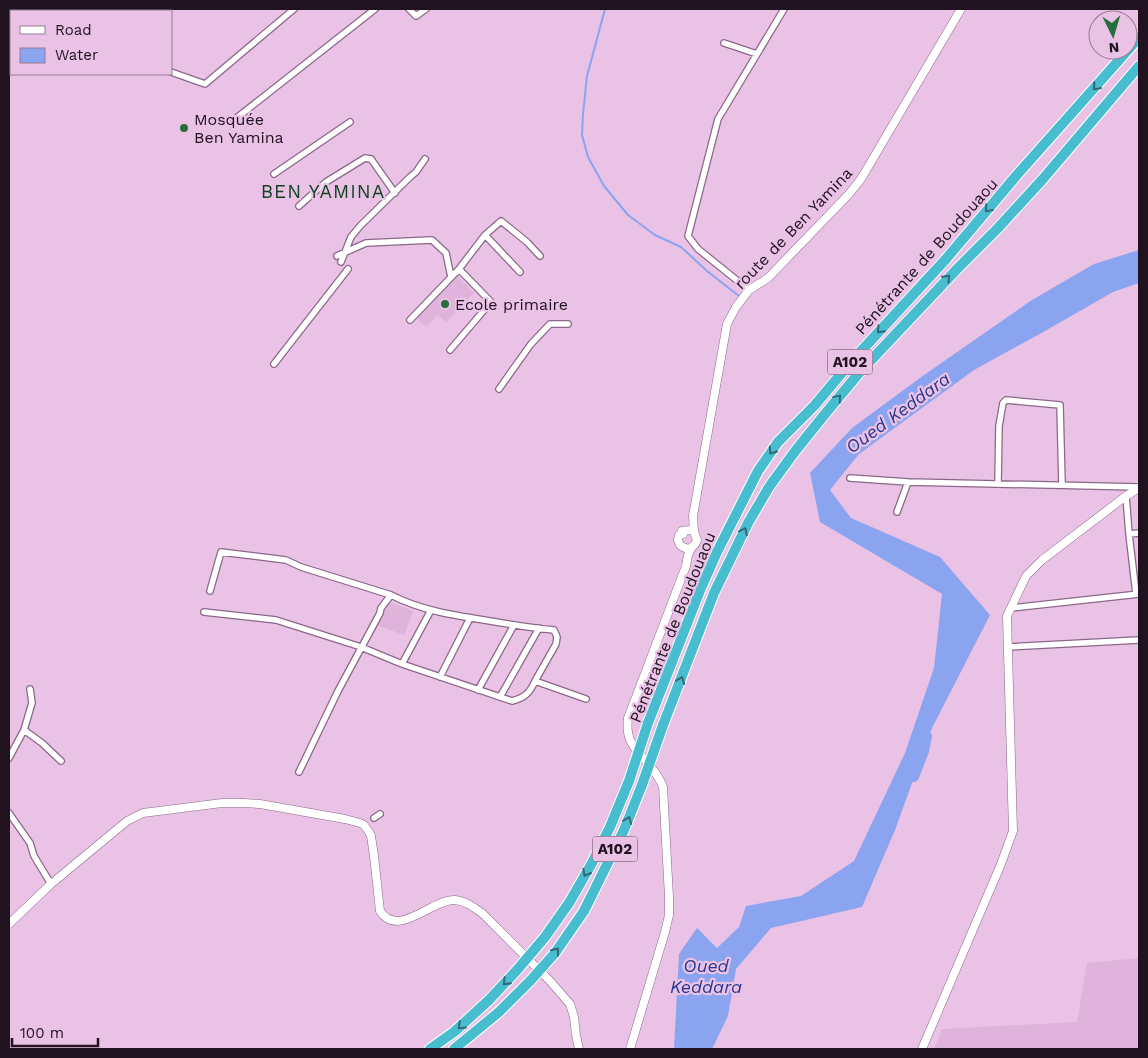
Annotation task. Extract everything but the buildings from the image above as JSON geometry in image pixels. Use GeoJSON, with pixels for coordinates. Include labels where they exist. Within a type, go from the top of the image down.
{"type":"FeatureCollection","features":[{"type":"Feature","properties":{"kind":"highway","name":"Pénétrante de Boudouaou"},"geometry":{"type":"LineString","coordinates":[[430,1049],[454,1032],[518,970],[569,903],[592,863],[610,827],[629,781],[648,722],[701,588],[717,552],[758,472],[778,442],[814,406],[850,362],[946,259],[1016,176],[1119,60]]}},
{"type":"Feature","properties":{"kind":"highway","name":"Pénétrante de Boudouaou"},"geometry":{"type":"LineString","coordinates":[[454,1049],[499,1012],[531,980],[555,953],[584,912],[624,830],[714,593],[748,523],[769,488],[825,414],[860,373],[957,268],[1036,187],[1139,66]]}},
{"type":"Feature","properties":{"kind":"street"},"geometry":{"type":"LineString","coordinates":[[172,72],[204,84],[294,9]]}},
{"type":"Feature","properties":{"kind":"street"},"geometry":{"type":"LineString","coordinates":[[234,120],[375,9]]}},
{"type":"Feature","properties":{"kind":"street"},"geometry":{"type":"LineString","coordinates":[[409,9],[416,16],[426,9]]}},
{"type":"Feature","properties":{"kind":"street"},"geometry":{"type":"LineString","coordinates":[[749,290],[698,249],[688,236],[718,119],[784,9]]}},
{"type":"Feature","properties":{"kind":"street","name":"route de Ben Yamina"},"geometry":{"type":"LineString","coordinates":[[694,532],[693,516],[728,324],[736,307],[749,290],[768,278],[849,194],[861,179],[961,9]]}},
{"type":"Feature","properties":{"kind":"street"},"geometry":{"type":"LineString","coordinates":[[724,43],[756,54]]}},
{"type":"Feature","properties":{"kind":"street"},"geometry":{"type":"LineString","coordinates":[[274,174],[350,122]]}},
{"type":"Feature","properties":{"kind":"street"},"geometry":{"type":"LineString","coordinates":[[299,206],[326,182],[365,158],[371,159],[395,192]]}},
{"type":"Feature","properties":{"kind":"street"},"geometry":{"type":"LineString","coordinates":[[341,262],[351,237],[416,172],[425,159]]}},
{"type":"Feature","properties":{"kind":"street"},"geometry":{"type":"LineString","coordinates":[[410,320],[459,269],[485,235],[500,221],[527,242],[540,256]]}},
{"type":"Feature","properties":{"kind":"street"},"geometry":{"type":"LineString","coordinates":[[485,235],[520,272]]}},
{"type":"Feature","properties":{"kind":"street"},"geometry":{"type":"LineString","coordinates":[[337,256],[366,243],[432,240],[446,253],[451,277]]}},
{"type":"Feature","properties":{"kind":"street"},"geometry":{"type":"LineString","coordinates":[[274,364],[348,269]]}},
{"type":"Feature","properties":{"kind":"street"},"geometry":{"type":"LineString","coordinates":[[450,350],[491,302],[459,269]]}},
{"type":"Feature","properties":{"kind":"street"},"geometry":{"type":"LineString","coordinates":[[499,389],[531,344],[550,324],[568,324]]}},
{"type":"Feature","properties":{"kind":"street"},"geometry":{"type":"LineString","coordinates":[[998,484],[999,426],[1003,403],[1006,400],[1060,405],[1062,485]]}},
{"type":"Feature","properties":{"kind":"street"},"geometry":{"type":"LineString","coordinates":[[850,478],[908,482],[1139,487]]}},
{"type":"Feature","properties":{"kind":"street"},"geometry":{"type":"LineString","coordinates":[[897,512],[908,482]]}},
{"type":"Feature","properties":{"kind":"street"},"geometry":{"type":"LineString","coordinates":[[922,1049],[1004,857],[1013,831],[1007,616],[1010,608],[1026,576],[1042,560],[1139,487]]}},
{"type":"Feature","properties":{"kind":"street"},"geometry":{"type":"LineString","coordinates":[[1010,608],[1138,594],[1129,534],[1126,496]]}},
{"type":"Feature","properties":{"kind":"street","name":"route de Ben Yamina"},"geometry":{"type":"LineString","coordinates":[[684,530],[693,516]]}},
{"type":"Feature","properties":{"kind":"street"},"geometry":{"type":"LineString","coordinates":[[630,1049],[665,932],[669,915],[669,897],[663,788],[656,774],[631,742],[627,726],[628,718],[686,566],[688,555],[697,540],[694,532],[690,530],[682,531],[683,534],[678,535],[678,543],[687,549],[692,547]]}},
{"type":"Feature","properties":{"kind":"street"},"geometry":{"type":"LineString","coordinates":[[1129,534],[1139,533]]}},
{"type":"Feature","properties":{"kind":"street"},"geometry":{"type":"LineString","coordinates":[[682,547],[686,566]]}},
{"type":"Feature","properties":{"kind":"street"},"geometry":{"type":"LineString","coordinates":[[204,612],[276,620],[512,701],[523,698],[531,689],[556,644],[557,637],[554,630],[444,614],[286,560],[221,552],[210,591]]}},
{"type":"Feature","properties":{"kind":"street"},"geometry":{"type":"LineString","coordinates":[[299,772],[338,691],[380,614],[381,608],[391,595]]}},
{"type":"Feature","properties":{"kind":"street"},"geometry":{"type":"LineString","coordinates":[[402,664],[431,610]]}},
{"type":"Feature","properties":{"kind":"street"},"geometry":{"type":"LineString","coordinates":[[440,677],[470,618]]}},
{"type":"Feature","properties":{"kind":"street"},"geometry":{"type":"LineString","coordinates":[[478,690],[514,625]]}},
{"type":"Feature","properties":{"kind":"street"},"geometry":{"type":"LineString","coordinates":[[500,697],[539,628]]}},
{"type":"Feature","properties":{"kind":"street"},"geometry":{"type":"LineString","coordinates":[[1008,647],[1139,640]]}},
{"type":"Feature","properties":{"kind":"street"},"geometry":{"type":"LineString","coordinates":[[534,681],[586,699]]}},
{"type":"Feature","properties":{"kind":"street"},"geometry":{"type":"LineString","coordinates":[[9,758],[24,730],[32,703],[30,689]]}},
{"type":"Feature","properties":{"kind":"street"},"geometry":{"type":"LineString","coordinates":[[24,730],[42,743],[61,761]]}},
{"type":"Feature","properties":{"kind":"street"},"geometry":{"type":"LineString","coordinates":[[9,924],[50,884],[127,821],[143,813],[222,803],[244,803],[260,804],[360,823],[367,828],[371,836],[380,911],[382,914],[392,920],[403,920],[440,902],[447,901],[460,901],[483,914],[566,999],[572,1010],[579,1049]]}},
{"type":"Feature","properties":{"kind":"street"},"geometry":{"type":"LineString","coordinates":[[9,814],[30,843],[34,856],[50,884]]}},
{"type":"Feature","properties":{"kind":"street"},"geometry":{"type":"LineString","coordinates":[[374,818],[380,814]]}},
{"type":"Feature","properties":{"kind":"shaded area","name":"Ecole primaire"},"geometry":{"type":"Polygon","coordinates":[[[457,275],[474,293],[446,322],[438,315],[426,327],[414,316],[457,275]]]}},
{"type":"Feature","properties":{"kind":"shaded area"},"geometry":{"type":"Polygon","coordinates":[[[383,600],[413,611],[404,635],[374,624],[383,600]]]}},
{"type":"Feature","properties":{"kind":"shaded area"},"geometry":{"type":"Polygon","coordinates":[[[1139,958],[1139,1049],[934,1049],[942,1029],[1077,1022],[1087,963],[1139,958]]]}},
{"type":"Feature","properties":{"kind":"water","name":"Oued Keddara"},"geometry":{"type":"Polygon","coordinates":[[[1139,250],[1139,283],[1113,292],[974,370],[859,454],[830,490],[851,518],[940,557],[990,615],[932,728],[895,830],[862,907],[771,928],[736,969],[728,1016],[712,1049],[674,1049],[679,954],[697,928],[717,948],[739,927],[746,906],[801,896],[854,861],[905,753],[934,668],[942,594],[820,522],[810,473],[852,428],[1032,300],[1094,264],[1139,250]]]}},
{"type":"Feature","properties":{"kind":"waterway"},"geometry":{"type":"LineString","coordinates":[[605,9],[587,76],[582,135],[588,157],[604,186],[628,215],[655,235],[681,247],[707,271],[739,296]]}},
{"type":"Feature","properties":{"kind":"waterway","name":"Oued Keddara"},"geometry":{"type":"LineString","coordinates":[[914,777],[924,751],[927,736]]}},
{"type":"Feature","properties":{"kind":"place","name":"Mosquée Ben Yamina"},"geometry":{"type":"Point","coordinates":[184,128]}},
{"type":"Feature","properties":{"kind":"place","name":"Ecole primaire"},"geometry":{"type":"Point","coordinates":[445,304]}},
{"type":"Feature","properties":{"kind":"district","name":"BEN YAMINA"},"geometry":{"type":"Point","coordinates":[323,191]}}]}
